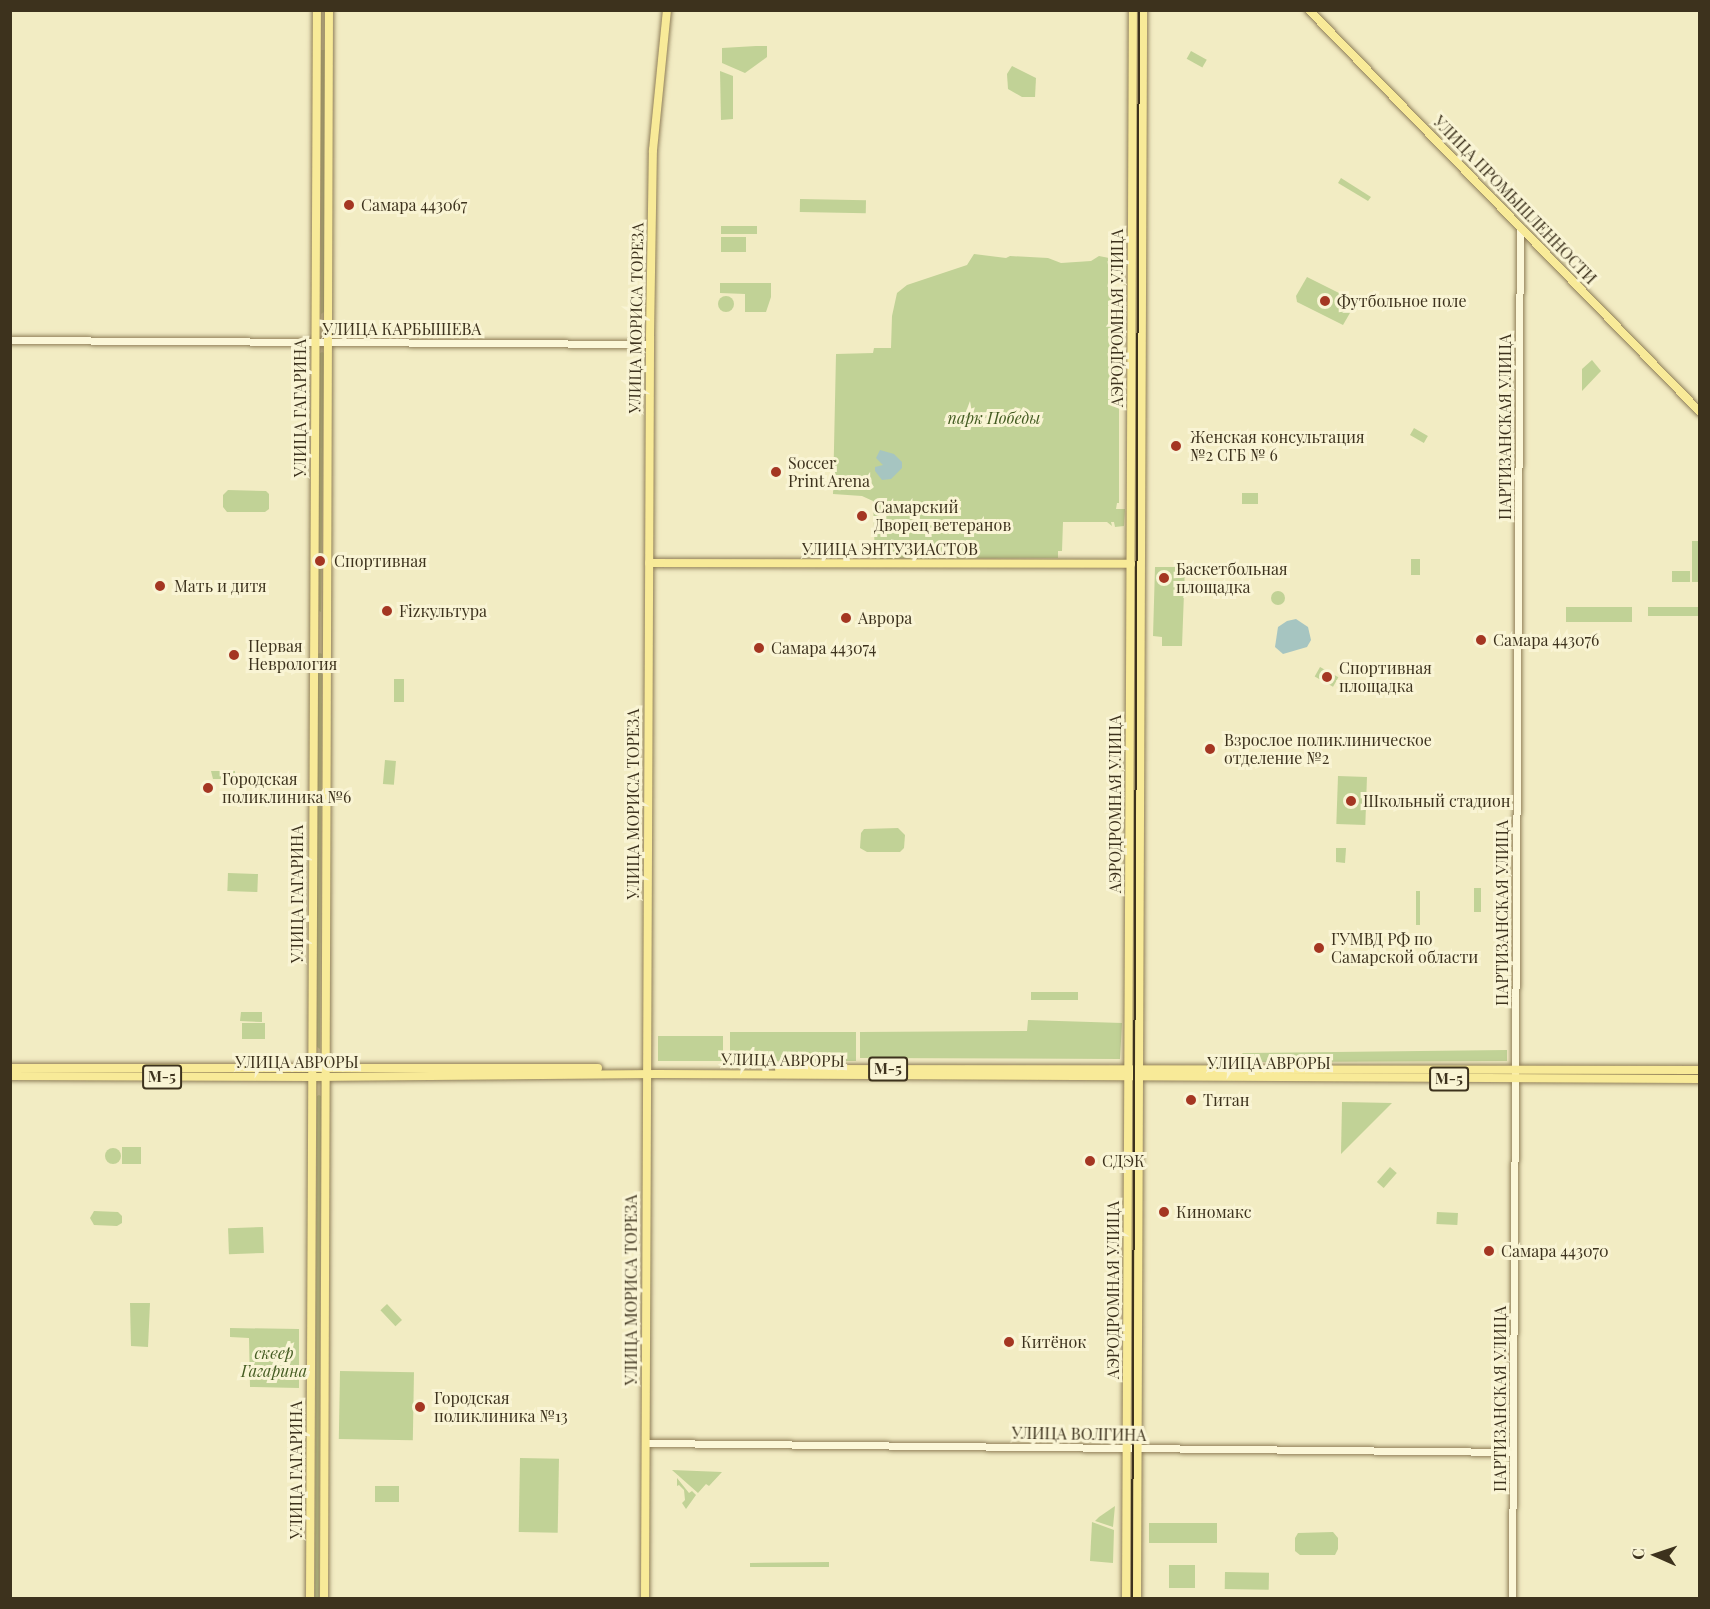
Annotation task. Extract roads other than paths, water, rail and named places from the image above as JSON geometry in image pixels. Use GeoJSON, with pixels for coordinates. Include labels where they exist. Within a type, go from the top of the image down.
{"type":"FeatureCollection","features":[{"type":"Feature","properties":{"kind":"main road","name":"УЛИЦА ГАГАРИНА"},"geometry":{"type":"LineString","coordinates":[[310,1599],[317,10]]}},
{"type":"Feature","properties":{"kind":"main road","name":"УЛИЦА ГАГАРИНА"},"geometry":{"type":"LineString","coordinates":[[324,1599],[329,10]]}},
{"type":"Feature","properties":{"kind":"main road","name":"УЛИЦА МОРИСА ТОРЕЗА"},"geometry":{"type":"LineString","coordinates":[[645,1599],[650,344],[653,150],[667,10]]}},
{"type":"Feature","properties":{"kind":"main road","name":"АЭРОДРОМНАЯ УЛИЦА"},"geometry":{"type":"LineString","coordinates":[[1126,1599],[1133,10]]}},
{"type":"Feature","properties":{"kind":"main road","name":"АЭРОДРОМНАЯ УЛИЦА"},"geometry":{"type":"LineString","coordinates":[[1137,1599],[1143,10]]}},
{"type":"Feature","properties":{"kind":"main road","name":"УЛИЦА ПРОМЫШЛЕННОСТИ"},"geometry":{"type":"LineString","coordinates":[[1309,10],[1700,412]]}},
{"type":"Feature","properties":{"kind":"main road"},"geometry":{"type":"LineString","coordinates":[[315,317],[328,317]]}},
{"type":"Feature","properties":{"kind":"main road","name":"УЛИЦА ЭНТУЗИАСТОВ"},"geometry":{"type":"LineString","coordinates":[[649,563],[1131,564]]}},
{"type":"Feature","properties":{"kind":"main road"},"geometry":{"type":"LineString","coordinates":[[313,626],[327,626]]}},
{"type":"Feature","properties":{"kind":"main road","name":"УЛИЦА АВРОРЫ"},"geometry":{"type":"LineString","coordinates":[[10,1068],[313,1073]]}},
{"type":"Feature","properties":{"kind":"main road","name":"УЛИЦА АВРОРЫ"},"geometry":{"type":"LineString","coordinates":[[10,1076],[647,1071],[1140,1074],[1515,1069],[1700,1070]]}},
{"type":"Feature","properties":{"kind":"main road","name":"УЛИЦА АВРОРЫ"},"geometry":{"type":"LineString","coordinates":[[1140,1074],[1700,1079]]}},
{"type":"Feature","properties":{"kind":"street","name":"ПАРТИЗАНСКАЯ УЛИЦА"},"geometry":{"type":"LineString","coordinates":[[1512,1599],[1520,228]]}},
{"type":"Feature","properties":{"kind":"street","name":"УЛИЦА КАРБЫШЕВА"},"geometry":{"type":"LineString","coordinates":[[10,340],[650,344]]}},
{"type":"Feature","properties":{"kind":"street","name":"УЛИЦА ВОЛГИНА"},"geometry":{"type":"LineString","coordinates":[[645,1443],[1513,1452]]}},
{"type":"Feature","properties":{"kind":"water"},"geometry":{"type":"Polygon","coordinates":[[[880,450],[894,454],[902,462],[902,468],[891,479],[882,480],[875,471],[875,467],[883,465],[876,458],[880,450]]]}},
{"type":"Feature","properties":{"kind":"water"},"geometry":{"type":"Polygon","coordinates":[[[1296,619],[1308,627],[1311,640],[1307,647],[1283,654],[1275,647],[1278,627],[1287,621],[1296,619]]]}},
{"type":"Feature","properties":{"kind":"tram line"},"geometry":{"type":"LineString","coordinates":[[1132,1598],[1139,10]]}},
{"type":"Feature","properties":{"kind":"place","name":"Самара 443067"},"geometry":{"type":"Point","coordinates":[349,205]}},
{"type":"Feature","properties":{"kind":"place","name":"Футбольное поле"},"geometry":{"type":"Point","coordinates":[1325,301]}},
{"type":"Feature","properties":{"kind":"place","name":"Женская консультация №2 СГБ № 6"},"geometry":{"type":"Point","coordinates":[1176,446]}},
{"type":"Feature","properties":{"kind":"place","name":"Soccer Print Arena"},"geometry":{"type":"Point","coordinates":[776,472]}},
{"type":"Feature","properties":{"kind":"place","name":"Самарский Дворец ветеранов"},"geometry":{"type":"Point","coordinates":[862,516]}},
{"type":"Feature","properties":{"kind":"place","name":"Спортивная"},"geometry":{"type":"Point","coordinates":[320,561]}},
{"type":"Feature","properties":{"kind":"place","name":"Баскетбольная площадка"},"geometry":{"type":"Point","coordinates":[1164,578]}},
{"type":"Feature","properties":{"kind":"place","name":"Мать и дитя"},"geometry":{"type":"Point","coordinates":[160,586]}},
{"type":"Feature","properties":{"kind":"place","name":"Fizкультура"},"geometry":{"type":"Point","coordinates":[387,611]}},
{"type":"Feature","properties":{"kind":"place","name":"Аврора"},"geometry":{"type":"Point","coordinates":[846,618]}},
{"type":"Feature","properties":{"kind":"place","name":"Самара 443076"},"geometry":{"type":"Point","coordinates":[1481,640]}},
{"type":"Feature","properties":{"kind":"place","name":"Самара 443074"},"geometry":{"type":"Point","coordinates":[759,648]}},
{"type":"Feature","properties":{"kind":"place","name":"Первая Неврология"},"geometry":{"type":"Point","coordinates":[234,655]}},
{"type":"Feature","properties":{"kind":"place","name":"Спортивная площадка"},"geometry":{"type":"Point","coordinates":[1327,677]}},
{"type":"Feature","properties":{"kind":"place","name":"Взрослое поликлиническое отделение №2"},"geometry":{"type":"Point","coordinates":[1210,749]}},
{"type":"Feature","properties":{"kind":"place","name":"Городская поликлиника №6"},"geometry":{"type":"Point","coordinates":[208,788]}},
{"type":"Feature","properties":{"kind":"place","name":"Школьный стадион"},"geometry":{"type":"Point","coordinates":[1351,801]}},
{"type":"Feature","properties":{"kind":"place","name":"ГУМВД РФ по Самарской области"},"geometry":{"type":"Point","coordinates":[1319,948]}},
{"type":"Feature","properties":{"kind":"place","name":"Титан"},"geometry":{"type":"Point","coordinates":[1191,1100]}},
{"type":"Feature","properties":{"kind":"place","name":"СДЭК"},"geometry":{"type":"Point","coordinates":[1090,1161]}},
{"type":"Feature","properties":{"kind":"place","name":"Киномакс"},"geometry":{"type":"Point","coordinates":[1164,1212]}},
{"type":"Feature","properties":{"kind":"place","name":"Самара 443070"},"geometry":{"type":"Point","coordinates":[1489,1251]}},
{"type":"Feature","properties":{"kind":"place","name":"Китёнок"},"geometry":{"type":"Point","coordinates":[1009,1342]}},
{"type":"Feature","properties":{"kind":"place","name":"Городская поликлиника №13"},"geometry":{"type":"Point","coordinates":[420,1407]}},
{"type":"Feature","properties":{"kind":"park label","name":"парк Победы"},"geometry":{"type":"Point","coordinates":[994,418]}},
{"type":"Feature","properties":{"kind":"park label","name":"сквер Гагарина"},"geometry":{"type":"Point","coordinates":[274,1362]}}]}
